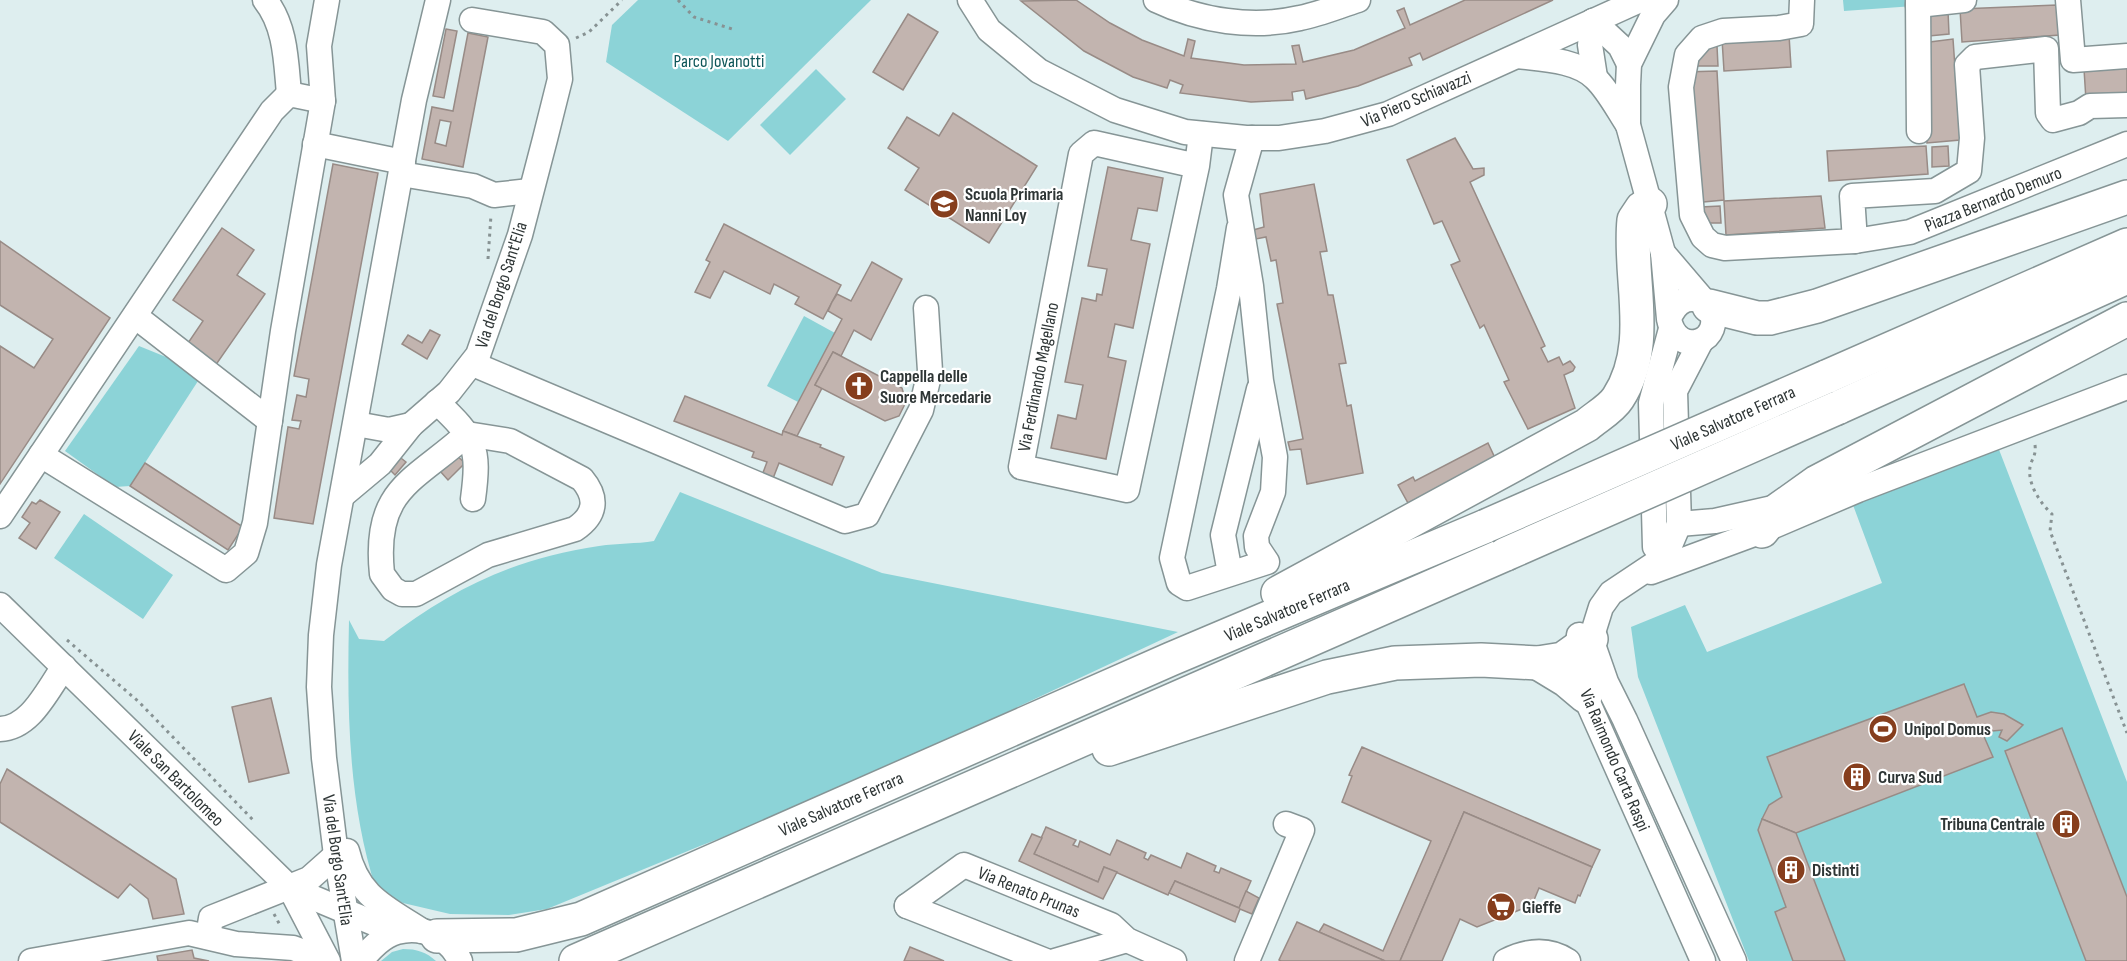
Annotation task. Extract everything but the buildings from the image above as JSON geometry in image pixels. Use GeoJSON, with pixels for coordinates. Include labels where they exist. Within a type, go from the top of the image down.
{"type":"FeatureCollection","features":[{"type":"Feature","properties":{"kind":"highway"},"geometry":{"type":"LineString","coordinates":[[1706,304],[1756,318],[1770,318],[1817,306],[2127,197]]}},
{"type":"Feature","properties":{"kind":"highway"},"geometry":{"type":"LineString","coordinates":[[1171,659],[1186,643],[1587,426],[1617,400],[1631,372],[1637,351],[1634,220],[1642,208],[1650,204]]}},
{"type":"Feature","properties":{"kind":"highway","name":"Viale Salvatore Ferrara"},"geometry":{"type":"LineString","coordinates":[[429,933],[516,936],[581,920],[1171,659],[1486,526],[2127,245]]}},
{"type":"Feature","properties":{"kind":"highway","name":"Viale Salvatore Ferrara"},"geometry":{"type":"LineString","coordinates":[[576,961],[1506,554],[2127,277]]}},
{"type":"Feature","properties":{"kind":"highway"},"geometry":{"type":"LineString","coordinates":[[1762,531],[1783,506],[1817,482],[2127,319]]}},
{"type":"Feature","properties":{"kind":"highway"},"geometry":{"type":"LineString","coordinates":[[1052,754],[1080,759],[1327,677],[1364,668],[1406,662],[1481,660],[1538,663],[1563,659],[1585,643]]}},
{"type":"Feature","properties":{"kind":"highway"},"geometry":{"type":"LineString","coordinates":[[1538,663],[1566,680],[1585,696]]}},
{"type":"Feature","properties":{"kind":"highway"},"geometry":{"type":"LineString","coordinates":[[599,961],[633,937]]}},
{"type":"Feature","properties":{"kind":"street"},"geometry":{"type":"LineString","coordinates":[[265,0],[272,8],[284,41],[289,94]]}},
{"type":"Feature","properties":{"kind":"street"},"geometry":{"type":"LineString","coordinates":[[41,455],[226,570],[246,554],[255,523],[323,101],[320,46],[327,0]]}},
{"type":"Feature","properties":{"kind":"street","name":"Via del Borgo Sant'Elia"},"geometry":{"type":"LineString","coordinates":[[414,100],[413,64],[426,0]]}},
{"type":"Feature","properties":{"kind":"street","name":"Via del Borgo Sant'Elia"},"geometry":{"type":"LineString","coordinates":[[354,961],[344,911],[324,758],[319,687],[321,635],[329,565],[414,100],[438,0]]}},
{"type":"Feature","properties":{"kind":"street","name":"Via Piero Schiavazzi"},"geometry":{"type":"LineString","coordinates":[[970,0],[989,30],[1039,70],[1115,111],[1185,132],[1252,138],[1279,138],[1356,124],[1388,114],[1640,0]]}},
{"type":"Feature","properties":{"kind":"street"},"geometry":{"type":"LineString","coordinates":[[1156,0],[1180,11],[1235,23],[1299,19],[1358,0]]}},
{"type":"Feature","properties":{"kind":"street"},"geometry":{"type":"LineString","coordinates":[[1666,0],[1653,15],[1629,64],[1628,124],[1663,253],[1670,324],[1684,342],[1701,341]]}},
{"type":"Feature","properties":{"kind":"street","name":"Piazza Bernardo Demuro"},"geometry":{"type":"LineString","coordinates":[[1802,0],[1801,24],[1779,28],[1723,31],[1702,38],[1687,54],[1681,87],[1692,215],[1703,237],[1712,245],[1725,248],[1855,241],[1910,232],[2127,144]]}},
{"type":"Feature","properties":{"kind":"street"},"geometry":{"type":"LineString","coordinates":[[1919,131],[1918,3],[1964,0]]}},
{"type":"Feature","properties":{"kind":"street"},"geometry":{"type":"LineString","coordinates":[[2068,0],[2073,60],[2127,56]]}},
{"type":"Feature","properties":{"kind":"street"},"geometry":{"type":"LineString","coordinates":[[472,20],[543,32],[557,45]]}},
{"type":"Feature","properties":{"kind":"street"},"geometry":{"type":"LineString","coordinates":[[1593,21],[1620,46],[1629,64]]}},
{"type":"Feature","properties":{"kind":"street"},"geometry":{"type":"LineString","coordinates":[[1593,21],[1590,45],[1595,77]]}},
{"type":"Feature","properties":{"kind":"street","name":"Via del Borgo Sant'Elia"},"geometry":{"type":"LineString","coordinates":[[343,495],[380,464],[411,425],[437,402],[473,364],[520,235],[560,79],[557,45]]}},
{"type":"Feature","properties":{"kind":"street","name":"Piazza Bernardo Demuro"},"geometry":{"type":"LineString","coordinates":[[1855,241],[1852,196],[1935,191],[1969,171],[1972,138],[1966,65],[1975,57],[2072,47]]}},
{"type":"Feature","properties":{"kind":"street"},"geometry":{"type":"LineString","coordinates":[[2046,49],[2048,112],[2053,120],[2090,106],[2127,105]]}},
{"type":"Feature","properties":{"kind":"street"},"geometry":{"type":"LineString","coordinates":[[1516,56],[1548,60],[1580,68],[1595,77],[1628,124]]}},
{"type":"Feature","properties":{"kind":"street"},"geometry":{"type":"LineString","coordinates":[[289,94],[323,101]]}},
{"type":"Feature","properties":{"kind":"street"},"geometry":{"type":"LineString","coordinates":[[0,516],[272,111],[289,94]]}},
{"type":"Feature","properties":{"kind":"street","name":"Via Ferdinando Magellano"},"geometry":{"type":"LineString","coordinates":[[1197,166],[1094,143],[1081,154],[1021,467],[1127,490],[1197,166],[1201,134]]}},
{"type":"Feature","properties":{"kind":"street"},"geometry":{"type":"LineString","coordinates":[[1239,228],[1229,289],[1173,558],[1179,583],[1187,588],[1267,562],[1257,547],[1256,536],[1273,492],[1275,457],[1261,381],[1251,286],[1239,228],[1236,195],[1252,138]]}},
{"type":"Feature","properties":{"kind":"street"},"geometry":{"type":"LineString","coordinates":[[315,144],[402,168]]}},
{"type":"Feature","properties":{"kind":"street","name":"Via del Borgo Sant'Elia"},"geometry":{"type":"LineString","coordinates":[[402,168],[473,186],[494,195],[530,191]]}},
{"type":"Feature","properties":{"kind":"street"},"geometry":{"type":"LineString","coordinates":[[1663,253],[1714,314],[1711,333],[1701,341],[1675,391],[1679,524],[1668,555]]}},
{"type":"Feature","properties":{"kind":"street"},"geometry":{"type":"LineString","coordinates":[[1668,555],[1651,403],[1673,308],[1684,299],[1694,298],[1706,304]]}},
{"type":"Feature","properties":{"kind":"street"},"geometry":{"type":"LineString","coordinates":[[473,364],[845,521],[867,515],[921,410],[930,371],[926,308]]}},
{"type":"Feature","properties":{"kind":"street"},"geometry":{"type":"LineString","coordinates":[[135,316],[270,421]]}},
{"type":"Feature","properties":{"kind":"street"},"geometry":{"type":"LineString","coordinates":[[1230,573],[1223,535],[1261,381]]}},
{"type":"Feature","properties":{"kind":"street"},"geometry":{"type":"LineString","coordinates":[[1668,555],[1762,531],[1858,490],[2127,387]]}},
{"type":"Feature","properties":{"kind":"street"},"geometry":{"type":"LineString","coordinates":[[437,402],[467,434],[478,463],[473,499]]}},
{"type":"Feature","properties":{"kind":"street"},"geometry":{"type":"LineString","coordinates":[[356,424],[389,430],[411,425]]}},
{"type":"Feature","properties":{"kind":"street"},"geometry":{"type":"LineString","coordinates":[[467,434],[510,441],[582,479],[590,489],[593,512],[586,521],[574,529],[488,555],[416,594],[402,594],[386,581],[382,574],[387,508],[397,491],[467,434]]}},
{"type":"Feature","properties":{"kind":"street"},"geometry":{"type":"LineString","coordinates":[[1679,524],[1715,521],[1858,490]]}},
{"type":"Feature","properties":{"kind":"street","name":"Via Raimondo Carta Raspi"},"geometry":{"type":"LineString","coordinates":[[1668,555],[1611,594],[1600,607],[1585,643],[1585,696],[1694,958]]}},
{"type":"Feature","properties":{"kind":"street","name":"Via Raimondo Carta Raspi"},"geometry":{"type":"LineString","coordinates":[[1668,555],[1600,585],[1586,606],[1580,625],[1585,643],[1606,682],[1730,952]]}},
{"type":"Feature","properties":{"kind":"street","name":"Viale San Bartolomeo"},"geometry":{"type":"LineString","coordinates":[[0,605],[290,888],[328,961]]}},
{"type":"Feature","properties":{"kind":"street"},"geometry":{"type":"LineString","coordinates":[[0,729],[19,726],[28,718],[64,667]]}},
{"type":"Feature","properties":{"kind":"street","name":"Via del Borgo Sant'Elia"},"geometry":{"type":"LineString","coordinates":[[324,758],[357,880],[374,901],[448,942],[460,961]]}},
{"type":"Feature","properties":{"kind":"street"},"geometry":{"type":"LineString","coordinates":[[1247,961],[1302,830],[1286,824]]}},
{"type":"Feature","properties":{"kind":"street"},"geometry":{"type":"LineString","coordinates":[[208,937],[211,918],[309,879],[336,855]]}},
{"type":"Feature","properties":{"kind":"street","name":"Via Renato Prunas"},"geometry":{"type":"LineString","coordinates":[[1046,961],[907,906],[964,866],[1111,925],[1127,940],[1174,961]]}},
{"type":"Feature","properties":{"kind":"street","name":"Viale San Bartolomeo"},"geometry":{"type":"LineString","coordinates":[[290,888],[395,932]]}},
{"type":"Feature","properties":{"kind":"street"},"geometry":{"type":"LineString","coordinates":[[360,961],[379,942],[395,932],[429,933]]}},
{"type":"Feature","properties":{"kind":"street"},"geometry":{"type":"LineString","coordinates":[[31,961],[189,933],[236,944],[293,948],[315,956],[321,961]]}},
{"type":"Feature","properties":{"kind":"street"},"geometry":{"type":"LineString","coordinates":[[1054,961],[1127,940]]}},
{"type":"Feature","properties":{"kind":"street"},"geometry":{"type":"LineString","coordinates":[[1506,961],[1534,952],[1549,953],[1568,961]]}},
{"type":"Feature","properties":{"kind":"street"},"geometry":{"type":"LineString","coordinates":[[1694,958],[1730,952]]}},
{"type":"Feature","properties":{"kind":"path"},"geometry":{"type":"LineString","coordinates":[[557,45],[589,32],[622,0]]}},
{"type":"Feature","properties":{"kind":"path"},"geometry":{"type":"LineString","coordinates":[[678,0],[694,17],[732,30]]}},
{"type":"Feature","properties":{"kind":"path"},"geometry":{"type":"LineString","coordinates":[[2035,444],[2036,455],[2030,473],[2033,483],[2040,503],[2052,514],[2050,531],[2127,733]]}},
{"type":"Feature","properties":{"kind":"path"},"geometry":{"type":"LineString","coordinates":[[265,896],[293,948]]}},
{"type":"Feature","properties":{"kind":"green space","name":"Parco Jovanotti"},"geometry":{"type":"Polygon","coordinates":[[[638,0],[871,0],[728,141],[606,62],[612,25],[638,0]]]}},
{"type":"Feature","properties":{"kind":"green space"},"geometry":{"type":"Polygon","coordinates":[[[1843,0],[1914,0],[1914,6],[1844,11],[1843,0]]]}},
{"type":"Feature","properties":{"kind":"green space"},"geometry":{"type":"Polygon","coordinates":[[[816,69],[846,99],[790,155],[760,125],[816,69]]]}},
{"type":"Feature","properties":{"kind":"green space"},"geometry":{"type":"Polygon","coordinates":[[[804,316],[835,333],[798,402],[767,386],[804,316]]]}},
{"type":"Feature","properties":{"kind":"green space"},"geometry":{"type":"Polygon","coordinates":[[[139,346],[171,359],[198,381],[130,486],[115,487],[65,451],[139,346]]]}},
{"type":"Feature","properties":{"kind":"green space","name":"Unipol Domus"},"geometry":{"type":"Polygon","coordinates":[[[1998,447],[2127,782],[2127,961],[1749,961],[1638,677],[1631,627],[1685,605],[1707,652],[1882,583],[1853,505],[1998,447]]]}},
{"type":"Feature","properties":{"kind":"green space"},"geometry":{"type":"Polygon","coordinates":[[[680,492],[882,573],[1178,632],[753,831],[734,833],[547,909],[509,915],[450,914],[403,903],[376,889],[360,823],[351,756],[348,688],[349,620],[359,639],[384,641],[460,591],[511,568],[568,552],[606,545],[654,541],[680,492]]]}},
{"type":"Feature","properties":{"kind":"green space"},"geometry":{"type":"Polygon","coordinates":[[[84,514],[173,575],[143,619],[54,558],[84,514]]]}},
{"type":"Feature","properties":{"kind":"green space"},"geometry":{"type":"Polygon","coordinates":[[[403,949],[421,952],[436,961],[381,961],[392,952],[403,949]]]}},
{"type":"Feature","properties":{"kind":"place","name":"Scuola Primaria Nanni Loy"},"geometry":{"type":"Point","coordinates":[944,204]}},
{"type":"Feature","properties":{"kind":"place","name":"Cappella delle Suore Mercedarie"},"geometry":{"type":"Point","coordinates":[859,386]}},
{"type":"Feature","properties":{"kind":"place","name":"Unipol Domus"},"geometry":{"type":"Point","coordinates":[1883,729]}},
{"type":"Feature","properties":{"kind":"place","name":"Curva Sud"},"geometry":{"type":"Point","coordinates":[1857,777]}},
{"type":"Feature","properties":{"kind":"place","name":"Tribuna Centrale"},"geometry":{"type":"Point","coordinates":[2066,824]}},
{"type":"Feature","properties":{"kind":"place","name":"Distinti"},"geometry":{"type":"Point","coordinates":[1791,870]}},
{"type":"Feature","properties":{"kind":"place","name":"Gieffe"},"geometry":{"type":"Point","coordinates":[1501,907]}}]}
